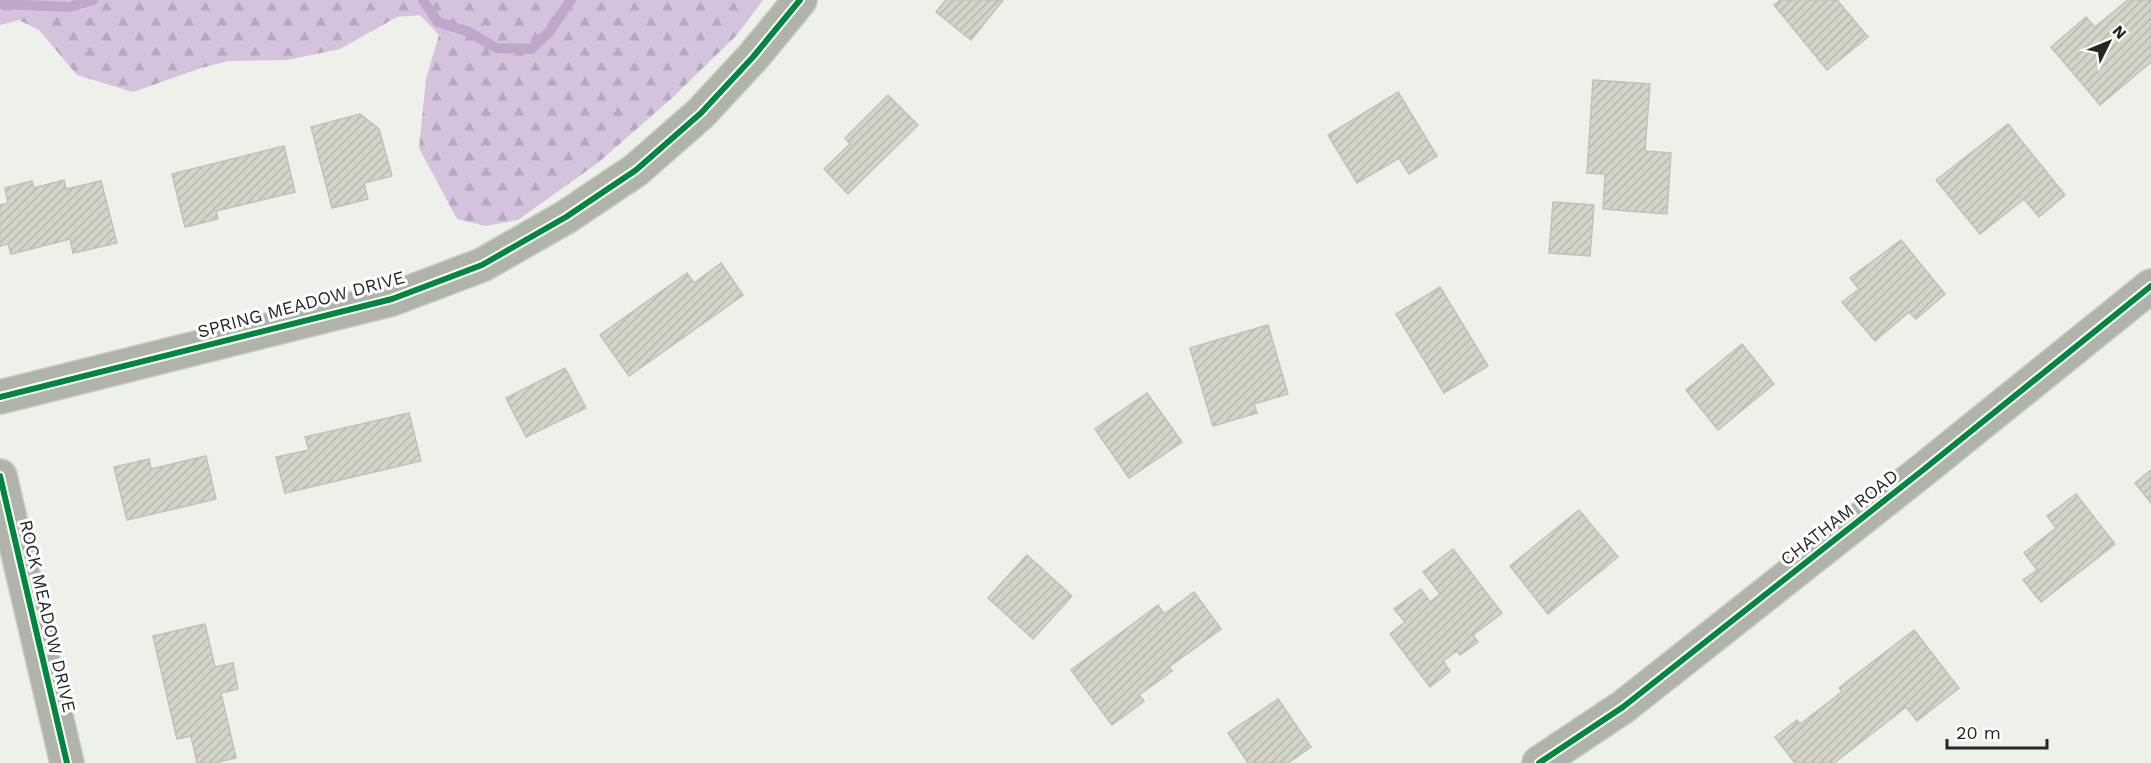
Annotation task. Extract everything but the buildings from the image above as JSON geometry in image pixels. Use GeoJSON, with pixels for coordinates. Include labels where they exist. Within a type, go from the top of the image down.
{"type":"FeatureCollection","features":[{"type":"Feature","properties":{"kind":"street","name":"SPRING MEADOW DRIVE"},"geometry":{"type":"LineString","coordinates":[[0,397],[392,299],[482,265],[566,218],[636,170],[701,113],[753,57],[800,0]]}},
{"type":"Feature","properties":{"kind":"street","name":"CHATHAM ROAD"},"geometry":{"type":"LineString","coordinates":[[1539,763],[1623,707],[2151,286]]}},
{"type":"Feature","properties":{"kind":"street","name":"ROCK MEADOW DRIVE"},"geometry":{"type":"LineString","coordinates":[[0,476],[67,763]]}},
{"type":"Feature","properties":{"kind":"green space"},"geometry":{"type":"Polygon","coordinates":[[[0,0],[763,0],[736,36],[672,98],[599,162],[518,220],[485,226],[457,219],[419,148],[426,79],[439,35],[420,15],[397,17],[340,49],[287,60],[228,61],[133,92],[77,75],[39,30],[19,20],[0,25],[0,0]]]}},
{"type":"Feature","properties":{"kind":"waterway"},"geometry":{"type":"LineString","coordinates":[[0,4],[69,7],[93,0]]}},
{"type":"Feature","properties":{"kind":"waterway"},"geometry":{"type":"LineString","coordinates":[[423,0],[438,22],[469,32],[496,48],[531,49],[549,32],[571,0]]}},
{"type":"Feature","properties":{"kind":"cycle path"},"geometry":{"type":"LineString","coordinates":[[0,397],[392,299],[482,265],[566,217],[636,170],[701,113],[753,57],[800,0]]}},
{"type":"Feature","properties":{"kind":"cycle path"},"geometry":{"type":"LineString","coordinates":[[1539,763],[1623,707],[2151,286]]}},
{"type":"Feature","properties":{"kind":"cycle path"},"geometry":{"type":"LineString","coordinates":[[0,476],[67,763]]}}]}
